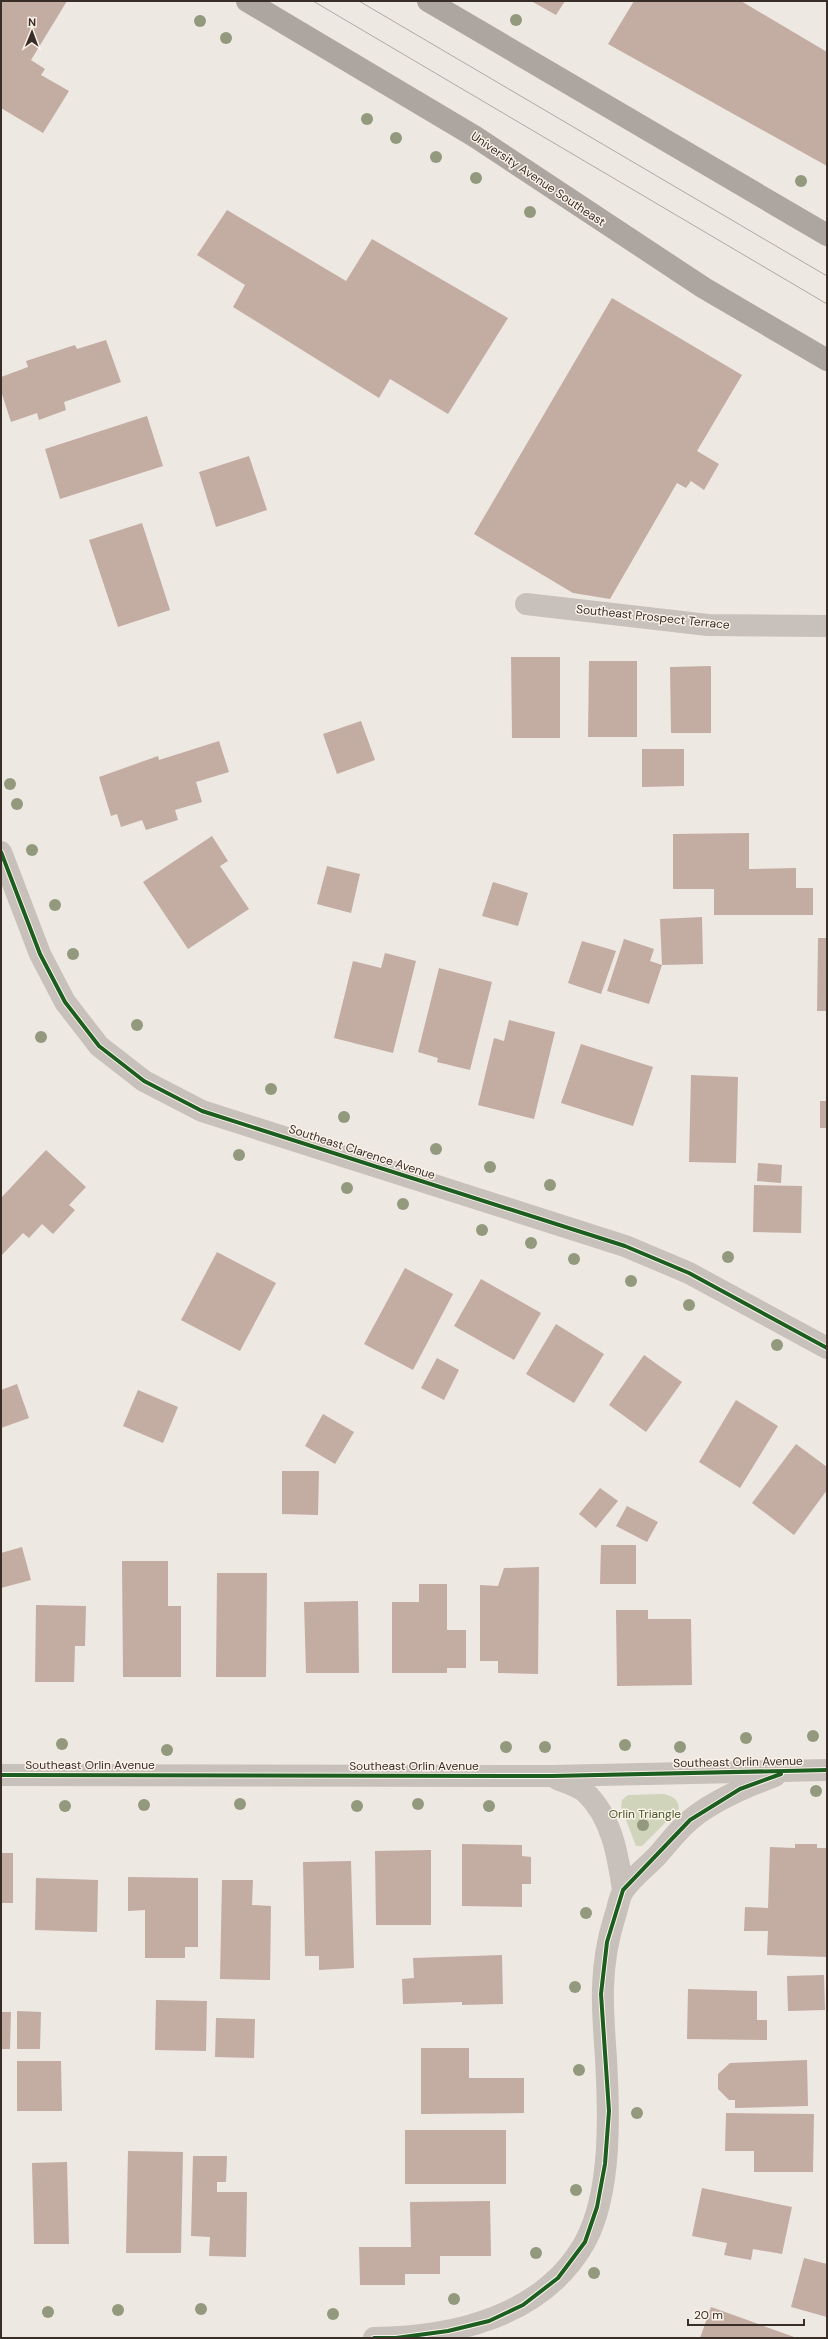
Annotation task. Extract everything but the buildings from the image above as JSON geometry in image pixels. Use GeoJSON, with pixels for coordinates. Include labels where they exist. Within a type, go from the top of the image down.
{"type":"FeatureCollection","features":[{"type":"Feature","properties":{"kind":"main road","name":"University Avenue Southeast"},"geometry":{"type":"LineString","coordinates":[[247,1],[474,136],[704,288],[827,360]]}},
{"type":"Feature","properties":{"kind":"main road"},"geometry":{"type":"LineString","coordinates":[[428,1],[827,235]]}},
{"type":"Feature","properties":{"kind":"street","name":"Southeast Prospect Terrace"},"geometry":{"type":"LineString","coordinates":[[526,604],[708,626],[827,626]]}},
{"type":"Feature","properties":{"kind":"street","name":"Southeast Clarence Avenue"},"geometry":{"type":"LineString","coordinates":[[1,852],[40,954],[65,1002],[99,1046],[144,1081],[202,1111],[624,1246],[689,1273],[827,1348]]}},
{"type":"Feature","properties":{"kind":"street","name":"Southeast Orlin Avenue"},"geometry":{"type":"LineString","coordinates":[[1,1775],[552,1776],[827,1770]]}},
{"type":"Feature","properties":{"kind":"street"},"geometry":{"type":"LineString","coordinates":[[374,2338],[396,2338],[448,2331],[489,2321],[523,2305],[558,2278],[585,2242],[597,2207],[605,2164],[609,2111],[601,1994],[607,1942],[623,1890],[690,1820],[740,1789],[789,1771]]}},
{"type":"Feature","properties":{"kind":"street"},"geometry":{"type":"LineString","coordinates":[[552,1776],[584,1791],[601,1813],[616,1849],[623,1890]]}},
{"type":"Feature","properties":{"kind":"green space","name":"Orlin Triangle"},"geometry":{"type":"Polygon","coordinates":[[[664,1794],[674,1798],[678,1802],[679,1809],[642,1846],[636,1846],[621,1807],[622,1800],[628,1795],[664,1794]]]}},
{"type":"Feature","properties":{"kind":"tram line"},"geometry":{"type":"LineString","coordinates":[[313,1],[827,304]]}},
{"type":"Feature","properties":{"kind":"tram line"},"geometry":{"type":"LineString","coordinates":[[359,1],[827,276]]}},
{"type":"Feature","properties":{"kind":"cycle path"},"geometry":{"type":"LineString","coordinates":[[1,852],[40,954],[65,1002],[99,1046],[144,1081],[202,1111],[625,1246],[689,1273],[827,1348]]}},
{"type":"Feature","properties":{"kind":"cycle path"},"geometry":{"type":"LineString","coordinates":[[1,1775],[552,1776],[827,1770]]}},
{"type":"Feature","properties":{"kind":"cycle path"},"geometry":{"type":"LineString","coordinates":[[374,2338],[396,2338],[448,2331],[489,2321],[523,2305],[558,2278],[585,2242],[597,2207],[605,2164],[609,2111],[601,1994],[607,1942],[623,1890],[690,1820],[740,1789],[781,1774]]}}]}
